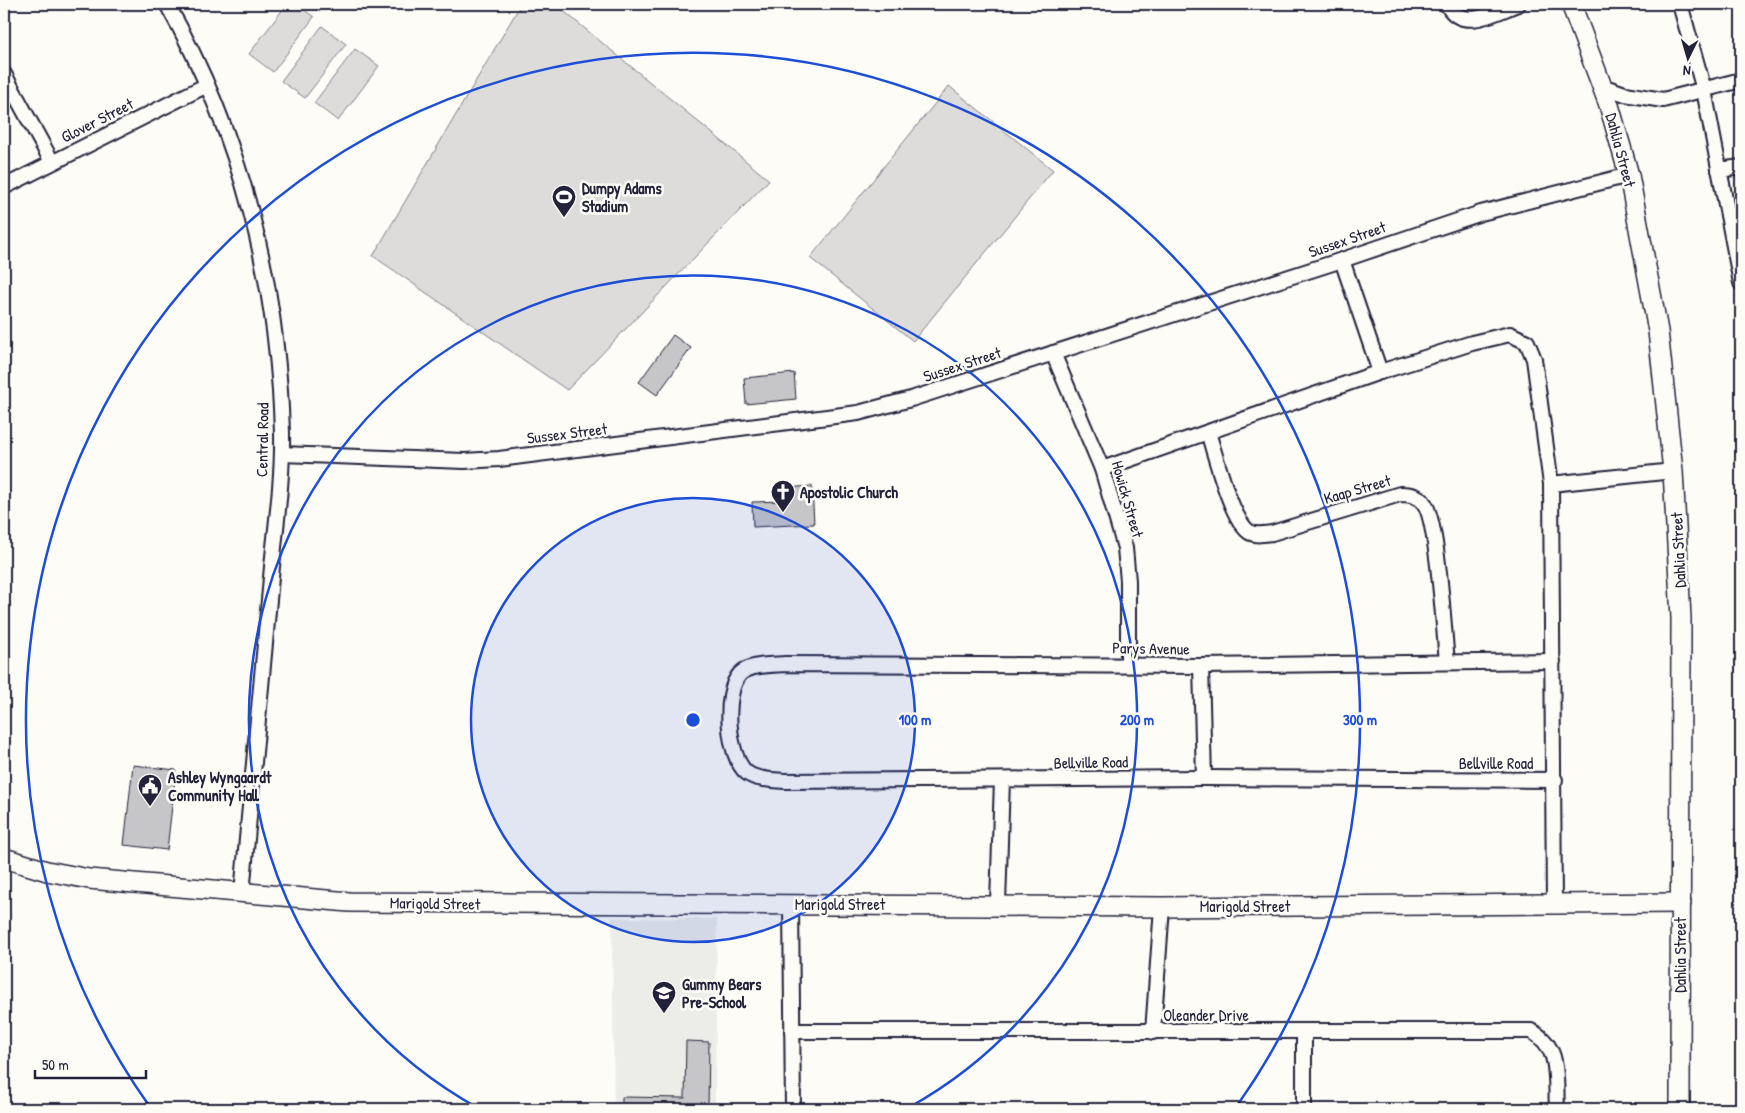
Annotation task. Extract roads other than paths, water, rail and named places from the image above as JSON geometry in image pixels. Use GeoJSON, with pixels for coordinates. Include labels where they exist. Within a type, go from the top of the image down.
{"type":"FeatureCollection","features":[{"type":"Feature","properties":{"kind":"street","name":"Central Road"},"geometry":{"type":"LineString","coordinates":[[167,4],[207,85],[240,169],[263,264],[277,351],[282,454],[242,894]]}},
{"type":"Feature","properties":{"kind":"street"},"geometry":{"type":"LineString","coordinates":[[1447,4],[1456,16],[1466,20],[1484,17],[1518,4]]}},
{"type":"Feature","properties":{"kind":"street","name":"Dahlia Street"},"geometry":{"type":"LineString","coordinates":[[1570,4],[1602,86],[1628,175],[1658,331],[1673,472],[1681,618],[1680,1109]]}},
{"type":"Feature","properties":{"kind":"street"},"geometry":{"type":"LineString","coordinates":[[1680,4],[1704,90],[1739,258],[1741,283]]}},
{"type":"Feature","properties":{"kind":"street"},"geometry":{"type":"LineString","coordinates":[[4,74],[52,162]]}},
{"type":"Feature","properties":{"kind":"street"},"geometry":{"type":"LineString","coordinates":[[1602,86],[1625,94],[1663,100],[1741,80]]}},
{"type":"Feature","properties":{"kind":"street","name":"Glover Street"},"geometry":{"type":"LineString","coordinates":[[4,187],[207,85]]}},
{"type":"Feature","properties":{"kind":"street"},"geometry":{"type":"LineString","coordinates":[[1720,170],[1741,167]]}},
{"type":"Feature","properties":{"kind":"street","name":"Sussex Street"},"geometry":{"type":"LineString","coordinates":[[282,454],[464,461],[657,440],[858,412],[889,405],[1054,353],[1481,213],[1628,175]]}},
{"type":"Feature","properties":{"kind":"street"},"geometry":{"type":"LineString","coordinates":[[1342,260],[1380,372]]}},
{"type":"Feature","properties":{"kind":"street"},"geometry":{"type":"LineString","coordinates":[[1102,468],[1380,372],[1495,336],[1510,334],[1527,342],[1534,359],[1551,484],[1555,780],[1554,905]]}},
{"type":"Feature","properties":{"kind":"street","name":"Howick Street"},"geometry":{"type":"LineString","coordinates":[[1054,353],[1102,468],[1125,548],[1128,581],[1128,665]]}},
{"type":"Feature","properties":{"kind":"street","name":"Kaap Street"},"geometry":{"type":"LineString","coordinates":[[1208,432],[1236,516],[1249,532],[1257,535],[1272,533],[1400,494],[1410,494],[1424,502],[1429,513],[1438,567],[1447,662]]}},
{"type":"Feature","properties":{"kind":"street"},"geometry":{"type":"LineString","coordinates":[[1551,484],[1673,472]]}},
{"type":"Feature","properties":{"kind":"street","name":"Parys Avenue"},"geometry":{"type":"LineString","coordinates":[[750,668],[784,664],[1201,666],[1552,661]]}},
{"type":"Feature","properties":{"kind":"street"},"geometry":{"type":"LineString","coordinates":[[1201,666],[1204,778]]}},
{"type":"Feature","properties":{"kind":"street","name":"Bellville Road"},"geometry":{"type":"LineString","coordinates":[[750,668],[740,672],[733,688],[730,736],[733,751],[739,764],[752,776],[784,781],[1204,778],[1555,780]]}},
{"type":"Feature","properties":{"kind":"street"},"geometry":{"type":"LineString","coordinates":[[998,904],[1002,780]]}},
{"type":"Feature","properties":{"kind":"street","name":"Marigold Street"},"geometry":{"type":"LineString","coordinates":[[4,858],[46,871],[89,879],[349,902],[1162,906],[1680,903]]}},
{"type":"Feature","properties":{"kind":"street"},"geometry":{"type":"LineString","coordinates":[[791,904],[793,1109]]}},
{"type":"Feature","properties":{"kind":"street"},"geometry":{"type":"LineString","coordinates":[[1153,1032],[1162,906]]}},
{"type":"Feature","properties":{"kind":"street","name":"Oleander Drive"},"geometry":{"type":"LineString","coordinates":[[792,1031],[1531,1031],[1542,1037],[1551,1048],[1554,1059],[1557,1109]]}},
{"type":"Feature","properties":{"kind":"street"},"geometry":{"type":"LineString","coordinates":[[1304,1032],[1304,1109]]}},
{"type":"Feature","properties":{"kind":"place","name":"Dumpy Adams Stadium"},"geometry":{"type":"Point","coordinates":[564,218]}},
{"type":"Feature","properties":{"kind":"place","name":"Apostolic Church"},"geometry":{"type":"Point","coordinates":[783,513]}},
{"type":"Feature","properties":{"kind":"place","name":"Ashley Wyngaardt Community Hall"},"geometry":{"type":"Point","coordinates":[150,807]}},
{"type":"Feature","properties":{"kind":"place","name":"Gummy Bears Pre-School"},"geometry":{"type":"Point","coordinates":[664,1014]}}]}
